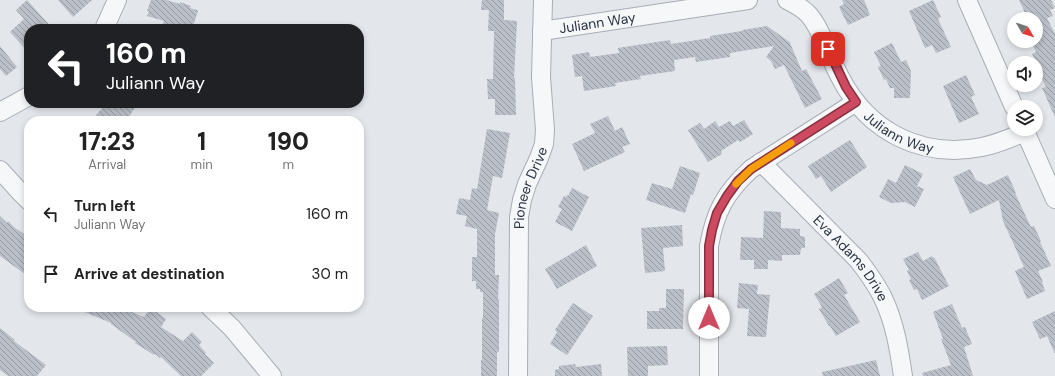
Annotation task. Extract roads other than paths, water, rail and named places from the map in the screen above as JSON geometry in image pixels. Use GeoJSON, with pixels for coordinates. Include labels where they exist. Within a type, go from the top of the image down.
{"type":"FeatureCollection","features":[{"type":"Feature","properties":{"kind":"street"},"geometry":{"type":"LineString","coordinates":[[106,24],[118,0]]}},
{"type":"Feature","properties":{"kind":"street","name":"Pioneer Drive"},"geometry":{"type":"LineString","coordinates":[[518,376],[519,217],[526,184],[544,144],[545,130],[541,77],[542,0]]}},
{"type":"Feature","properties":{"kind":"street","name":"Juliann Way"},"geometry":{"type":"LineString","coordinates":[[542,31],[748,0]]}},
{"type":"Feature","properties":{"kind":"street","name":"Juliann Way"},"geometry":{"type":"LineString","coordinates":[[787,0],[809,14],[816,24],[842,81],[856,102],[869,117],[902,139],[917,145],[939,149],[962,149],[982,147],[1001,142],[1014,136]]}},
{"type":"Feature","properties":{"kind":"street"},"geometry":{"type":"LineString","coordinates":[[967,0],[1011,100]]}},
{"type":"Feature","properties":{"kind":"street"},"geometry":{"type":"LineString","coordinates":[[0,112],[24,99]]}},
{"type":"Feature","properties":{"kind":"street"},"geometry":{"type":"LineString","coordinates":[[709,376],[709,246],[717,213],[738,181],[751,169],[856,102]]}},
{"type":"Feature","properties":{"kind":"street"},"geometry":{"type":"LineString","coordinates":[[1027,136],[1055,199]]}},
{"type":"Feature","properties":{"kind":"street","name":"Eva Adams Drive"},"geometry":{"type":"LineString","coordinates":[[761,162],[859,262],[872,279],[883,297],[891,318],[897,338],[903,376]]}},
{"type":"Feature","properties":{"kind":"street"},"geometry":{"type":"LineString","coordinates":[[0,170],[24,196]]}},
{"type":"Feature","properties":{"kind":"street"},"geometry":{"type":"LineString","coordinates":[[215,312],[241,339],[272,376]]}}]}
